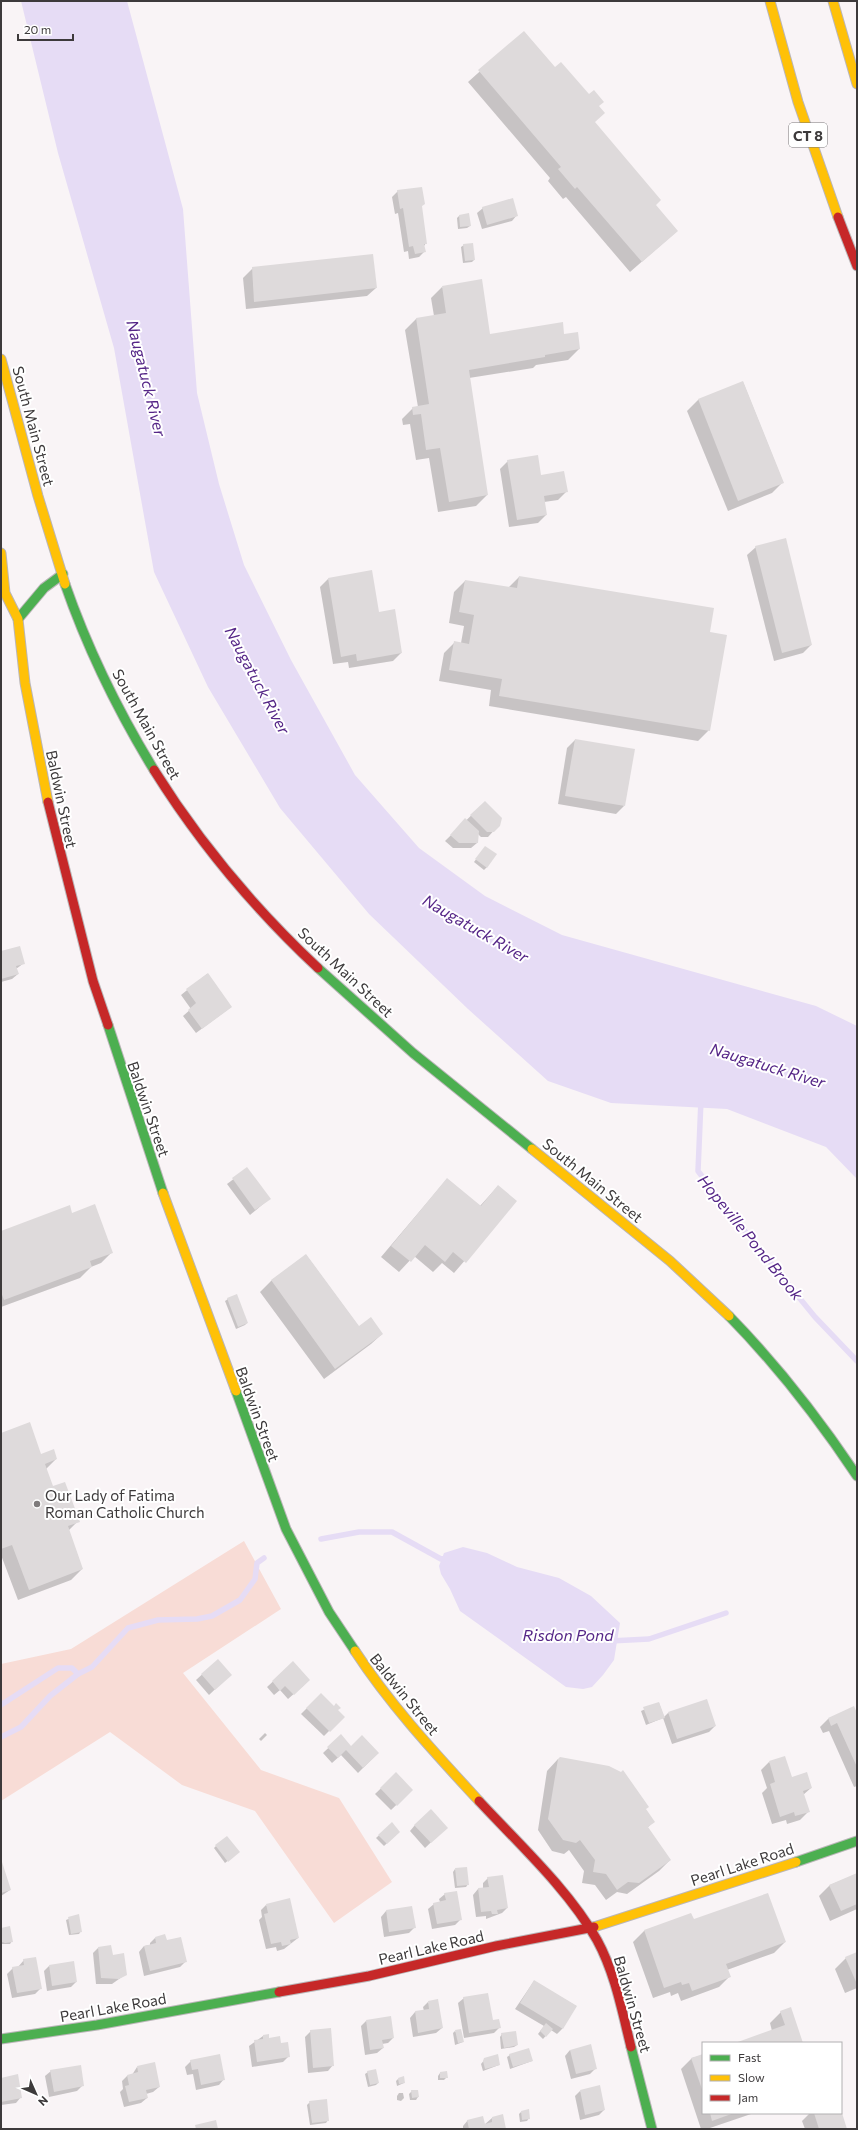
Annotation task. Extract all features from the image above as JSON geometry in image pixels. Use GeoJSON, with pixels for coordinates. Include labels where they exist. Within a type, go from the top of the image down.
{"type":"FeatureCollection","features":[{"type":"Feature","properties":{"kind":"main road","name":"CT 8"},"geometry":{"type":"LineString","coordinates":[[770,1],[798,103],[816,158],[857,266]]}},
{"type":"Feature","properties":{"kind":"main road"},"geometry":{"type":"LineString","coordinates":[[833,1],[857,84]]}},
{"type":"Feature","properties":{"kind":"main road","name":"South Main Street"},"geometry":{"type":"LineString","coordinates":[[1,359],[46,522],[63,574],[92,652],[148,758],[188,819],[255,901],[294,944],[371,1016],[646,1240],[709,1297],[755,1344],[805,1402],[857,1476]]}},
{"type":"Feature","properties":{"kind":"main road","name":"Baldwin Street"},"geometry":{"type":"LineString","coordinates":[[1,553],[5,593],[18,619],[25,683],[49,809],[93,981],[161,1187],[286,1529],[329,1612],[377,1684],[407,1722],[484,1804],[568,1898],[590,1928],[602,1950],[615,1982],[652,2129]]}},
{"type":"Feature","properties":{"kind":"main road"},"geometry":{"type":"LineString","coordinates":[[18,619],[44,588],[63,574]]}},
{"type":"Feature","properties":{"kind":"main road","name":"Pearl Lake Road"},"geometry":{"type":"LineString","coordinates":[[1,2039],[97,2025],[369,1976],[496,1946],[590,1928],[773,1870],[857,1841]]}},
{"type":"Feature","properties":{"kind":"shaded area"},"geometry":{"type":"Polygon","coordinates":[[[244,1541],[281,1609],[183,1673],[261,1770],[339,1798],[392,1882],[334,1923],[255,1811],[182,1785],[110,1732],[1,1801],[1,1664],[71,1649],[244,1541]]]}},
{"type":"Feature","properties":{"kind":"water","name":"Naugatuck River"},"geometry":{"type":"Polygon","coordinates":[[[21,1],[127,1],[183,209],[197,393],[219,484],[244,565],[291,660],[355,775],[419,848],[485,896],[562,935],[816,1006],[857,1026],[857,1179],[826,1147],[727,1109],[611,1103],[548,1081],[468,1009],[369,914],[280,808],[208,687],[154,572],[114,348],[58,153],[21,1]]]}},
{"type":"Feature","properties":{"kind":"water","name":"Risdon Pond"},"geometry":{"type":"Polygon","coordinates":[[[463,1547],[487,1553],[517,1567],[559,1578],[591,1596],[620,1623],[614,1660],[592,1687],[583,1689],[566,1687],[460,1611],[441,1574],[439,1566],[444,1553],[463,1547]]]}},
{"type":"Feature","properties":{"kind":"building"},"geometry":{"type":"Polygon","coordinates":[[[524,31],[555,67],[561,62],[589,94],[594,90],[604,102],[599,106],[605,113],[595,122],[661,200],[656,205],[678,231],[642,262],[577,187],[575,189],[558,169],[561,167],[478,70],[524,31]]]}},
{"type":"Feature","properties":{"kind":"building"},"geometry":{"type":"Polygon","coordinates":[[[422,187],[425,204],[422,206],[427,244],[424,244],[426,252],[415,254],[413,246],[409,247],[403,208],[400,209],[397,190],[422,187]]]}},
{"type":"Feature","properties":{"kind":"building"},"geometry":{"type":"Polygon","coordinates":[[[513,198],[518,216],[487,225],[482,207],[513,198]]]}},
{"type":"Feature","properties":{"kind":"building"},"geometry":{"type":"Polygon","coordinates":[[[469,213],[471,226],[460,227],[459,215],[469,213]]]}},
{"type":"Feature","properties":{"kind":"building"},"geometry":{"type":"Polygon","coordinates":[[[473,243],[475,260],[465,261],[463,244],[473,243]]]}},
{"type":"Feature","properties":{"kind":"building"},"geometry":{"type":"Polygon","coordinates":[[[373,254],[377,288],[254,302],[252,267],[373,254]]]}},
{"type":"Feature","properties":{"kind":"building"},"geometry":{"type":"Polygon","coordinates":[[[482,279],[490,334],[563,322],[564,334],[578,332],[580,349],[545,355],[545,357],[469,370],[488,495],[449,502],[440,448],[426,450],[421,414],[413,415],[412,407],[429,404],[416,318],[446,313],[442,286],[482,279]]]}},
{"type":"Feature","properties":{"kind":"building"},"geometry":{"type":"Polygon","coordinates":[[[743,381],[784,483],[738,501],[698,399],[743,381]]]}},
{"type":"Feature","properties":{"kind":"building"},"geometry":{"type":"Polygon","coordinates":[[[538,455],[541,475],[564,471],[568,492],[544,496],[547,515],[517,520],[507,460],[538,455]]]}},
{"type":"Feature","properties":{"kind":"building"},"geometry":{"type":"Polygon","coordinates":[[[786,538],[812,645],[782,653],[755,546],[786,538]]]}},
{"type":"Feature","properties":{"kind":"building"},"geometry":{"type":"Polygon","coordinates":[[[372,570],[379,612],[395,609],[402,653],[357,661],[356,654],[341,657],[328,578],[372,570]]]}},
{"type":"Feature","properties":{"kind":"building"},"geometry":{"type":"Polygon","coordinates":[[[519,576],[714,608],[710,632],[727,635],[710,731],[499,696],[502,679],[449,670],[454,641],[469,644],[474,615],[459,612],[465,580],[517,588],[519,576]]]}},
{"type":"Feature","properties":{"kind":"building"},"geometry":{"type":"Polygon","coordinates":[[[575,739],[635,749],[625,806],[565,796],[575,739]]]}},
{"type":"Feature","properties":{"kind":"building"},"geometry":{"type":"Polygon","coordinates":[[[485,801],[502,818],[500,826],[494,832],[487,832],[470,815],[485,801]]]}},
{"type":"Feature","properties":{"kind":"building"},"geometry":{"type":"Polygon","coordinates":[[[465,818],[479,831],[478,843],[459,843],[450,835],[465,818]]]}},
{"type":"Feature","properties":{"kind":"building"},"geometry":{"type":"Polygon","coordinates":[[[485,846],[497,854],[487,868],[475,859],[485,846]]]}},
{"type":"Feature","properties":{"kind":"building"},"geometry":{"type":"Polygon","coordinates":[[[20,946],[25,964],[16,966],[19,974],[1,979],[1,951],[20,946]]]}},
{"type":"Feature","properties":{"kind":"building"},"geometry":{"type":"Polygon","coordinates":[[[208,973],[232,1007],[202,1029],[188,1010],[196,1003],[186,989],[208,973]]]}},
{"type":"Feature","properties":{"kind":"building"},"geometry":{"type":"Polygon","coordinates":[[[247,1167],[271,1199],[255,1210],[232,1178],[247,1167]]]}},
{"type":"Feature","properties":{"kind":"building"},"geometry":{"type":"Polygon","coordinates":[[[447,1178],[481,1206],[498,1185],[517,1201],[466,1263],[453,1252],[445,1262],[425,1245],[411,1262],[391,1246],[447,1178]]]}},
{"type":"Feature","properties":{"kind":"building"},"geometry":{"type":"Polygon","coordinates":[[[95,1204],[113,1253],[90,1261],[92,1267],[4,1300],[1,1292],[1,1231],[70,1205],[72,1213],[95,1204]]]}},
{"type":"Feature","properties":{"kind":"building"},"geometry":{"type":"Polygon","coordinates":[[[306,1254],[359,1326],[371,1317],[383,1334],[335,1369],[271,1280],[306,1254]]]}},
{"type":"Feature","properties":{"kind":"building"},"geometry":{"type":"Polygon","coordinates":[[[237,1294],[248,1323],[238,1327],[227,1298],[237,1294]]]}},
{"type":"Feature","properties":{"kind":"building","name":"Our Lady of Fatima Roman Catholic Church"},"geometry":{"type":"Polygon","coordinates":[[[30,1422],[41,1454],[54,1449],[57,1459],[45,1464],[53,1486],[65,1482],[80,1522],[68,1526],[83,1569],[29,1590],[12,1545],[1,1549],[1,1433],[30,1422]]]}},
{"type":"Feature","properties":{"kind":"building"},"geometry":{"type":"Polygon","coordinates":[[[218,1659],[232,1675],[215,1690],[201,1674],[218,1659]]]}},
{"type":"Feature","properties":{"kind":"building"},"geometry":{"type":"Polygon","coordinates":[[[293,1661],[310,1680],[294,1695],[285,1686],[280,1691],[272,1681],[293,1661]]]}},
{"type":"Feature","properties":{"kind":"building"},"geometry":{"type":"Polygon","coordinates":[[[321,1693],[334,1706],[336,1703],[341,1708],[338,1710],[345,1717],[330,1732],[306,1708],[321,1693]]]}},
{"type":"Feature","properties":{"kind":"building"},"geometry":{"type":"Polygon","coordinates":[[[707,1699],[716,1726],[677,1739],[668,1712],[707,1699]]]}},
{"type":"Feature","properties":{"kind":"building"},"geometry":{"type":"Polygon","coordinates":[[[659,1702],[665,1718],[649,1723],[643,1707],[659,1702]]]}},
{"type":"Feature","properties":{"kind":"building"},"geometry":{"type":"Polygon","coordinates":[[[854,1706],[857,1713],[857,1767],[837,1723],[831,1726],[828,1718],[854,1706]]]}},
{"type":"Feature","properties":{"kind":"building"},"geometry":{"type":"Polygon","coordinates":[[[341,1734],[351,1746],[362,1735],[379,1753],[363,1768],[346,1750],[338,1758],[327,1747],[341,1734]]]}},
{"type":"Feature","properties":{"kind":"building"},"geometry":{"type":"Polygon","coordinates":[[[785,1756],[792,1777],[807,1772],[812,1788],[803,1791],[810,1812],[795,1816],[794,1812],[780,1817],[770,1784],[775,1782],[769,1761],[785,1756]]]}},
{"type":"Feature","properties":{"kind":"building"},"geometry":{"type":"Polygon","coordinates":[[[560,1757],[609,1766],[621,1772],[623,1770],[649,1807],[646,1809],[655,1822],[648,1827],[671,1860],[639,1883],[628,1882],[617,1890],[606,1874],[593,1872],[595,1860],[580,1840],[576,1843],[563,1840],[548,1819],[558,1759],[560,1757]]]}},
{"type":"Feature","properties":{"kind":"building"},"geometry":{"type":"Polygon","coordinates":[[[396,1772],[413,1790],[397,1806],[380,1788],[396,1772]]]}},
{"type":"Feature","properties":{"kind":"building"},"geometry":{"type":"Polygon","coordinates":[[[431,1809],[448,1828],[431,1843],[414,1825],[431,1809]]]}},
{"type":"Feature","properties":{"kind":"building"},"geometry":{"type":"Polygon","coordinates":[[[392,1822],[400,1832],[387,1844],[378,1835],[392,1822]]]}},
{"type":"Feature","properties":{"kind":"building"},"geometry":{"type":"Polygon","coordinates":[[[227,1836],[240,1852],[228,1862],[215,1845],[227,1836]]]}},
{"type":"Feature","properties":{"kind":"building"},"geometry":{"type":"Polygon","coordinates":[[[2,1862],[11,1890],[1,1893],[1,1863],[2,1862]]]}},
{"type":"Feature","properties":{"kind":"building"},"geometry":{"type":"Polygon","coordinates":[[[467,1867],[469,1885],[457,1886],[455,1868],[467,1867]]]}},
{"type":"Feature","properties":{"kind":"building"},"geometry":{"type":"Polygon","coordinates":[[[857,1873],[857,1904],[841,1911],[829,1885],[857,1873]]]}},
{"type":"Feature","properties":{"kind":"building"},"geometry":{"type":"Polygon","coordinates":[[[503,1875],[508,1908],[497,1910],[498,1914],[492,1914],[491,1911],[481,1912],[478,1888],[489,1887],[487,1877],[503,1875]]]}},
{"type":"Feature","properties":{"kind":"building"},"geometry":{"type":"Polygon","coordinates":[[[457,1891],[462,1920],[437,1924],[433,1903],[446,1900],[444,1893],[457,1891]]]}},
{"type":"Feature","properties":{"kind":"building"},"geometry":{"type":"Polygon","coordinates":[[[768,1893],[786,1942],[726,1964],[731,1977],[692,1991],[689,1983],[682,1985],[681,1982],[664,1988],[644,1930],[691,1913],[694,1919],[768,1893]]]}},
{"type":"Feature","properties":{"kind":"building"},"geometry":{"type":"Polygon","coordinates":[[[290,1898],[299,1938],[290,1940],[291,1944],[282,1946],[281,1942],[271,1944],[264,1914],[268,1913],[266,1904],[290,1898]]]}},
{"type":"Feature","properties":{"kind":"building"},"geometry":{"type":"Polygon","coordinates":[[[412,1906],[416,1928],[389,1932],[386,1910],[412,1906]]]}},
{"type":"Feature","properties":{"kind":"building"},"geometry":{"type":"Polygon","coordinates":[[[79,1914],[82,1932],[71,1934],[68,1917],[79,1914]]]}},
{"type":"Feature","properties":{"kind":"building"},"geometry":{"type":"Polygon","coordinates":[[[10,1926],[13,1942],[2,1942],[1,1928],[10,1926]]]}},
{"type":"Feature","properties":{"kind":"building"},"geometry":{"type":"Polygon","coordinates":[[[165,1934],[167,1940],[181,1937],[187,1962],[150,1971],[144,1946],[156,1943],[155,1937],[165,1934]]]}},
{"type":"Feature","properties":{"kind":"building"},"geometry":{"type":"Polygon","coordinates":[[[111,1945],[113,1955],[124,1953],[127,1975],[119,1979],[101,1978],[98,1947],[111,1945]]]}},
{"type":"Feature","properties":{"kind":"building"},"geometry":{"type":"Polygon","coordinates":[[[857,1952],[857,1984],[845,1957],[857,1952]]]}},
{"type":"Feature","properties":{"kind":"building"},"geometry":{"type":"Polygon","coordinates":[[[36,1957],[42,1989],[17,1993],[12,1967],[24,1965],[23,1959],[36,1957]]]}},
{"type":"Feature","properties":{"kind":"building"},"geometry":{"type":"Polygon","coordinates":[[[74,1961],[77,1982],[52,1986],[49,1965],[74,1961]]]}},
{"type":"Feature","properties":{"kind":"building"},"geometry":{"type":"Polygon","coordinates":[[[534,1980],[577,2006],[563,2029],[520,2003],[534,1980]]]}},
{"type":"Feature","properties":{"kind":"building"},"geometry":{"type":"Polygon","coordinates":[[[488,1993],[493,2020],[499,2019],[501,2028],[469,2033],[463,1997],[488,1993]]]}},
{"type":"Feature","properties":{"kind":"building"},"geometry":{"type":"Polygon","coordinates":[[[438,1999],[443,2028],[418,2033],[415,2011],[429,2009],[428,2001],[438,1999]]]}},
{"type":"Feature","properties":{"kind":"building"},"geometry":{"type":"Polygon","coordinates":[[[791,2007],[803,2042],[738,2042],[785,2025],[780,2011],[791,2007]]]}},
{"type":"Feature","properties":{"kind":"building"},"geometry":{"type":"Polygon","coordinates":[[[391,2016],[394,2038],[382,2040],[384,2048],[370,2050],[366,2020],[391,2016]]]}},
{"type":"Feature","properties":{"kind":"building"},"geometry":{"type":"Polygon","coordinates":[[[546,2023],[553,2029],[546,2037],[540,2031],[546,2023]]]}},
{"type":"Feature","properties":{"kind":"building"},"geometry":{"type":"Polygon","coordinates":[[[331,2028],[334,2066],[313,2068],[310,2030],[331,2028]]]}},
{"type":"Feature","properties":{"kind":"building"},"geometry":{"type":"Polygon","coordinates":[[[461,2029],[464,2042],[458,2043],[455,2030],[461,2029]]]}},
{"type":"Feature","properties":{"kind":"building"},"geometry":{"type":"Polygon","coordinates":[[[516,2031],[518,2045],[504,2048],[501,2033],[516,2031]]]}},
{"type":"Feature","properties":{"kind":"building"},"geometry":{"type":"Polygon","coordinates":[[[269,2034],[269,2038],[280,2036],[281,2043],[288,2042],[290,2057],[257,2062],[254,2040],[263,2039],[263,2035],[269,2034]]]}},
{"type":"Feature","properties":{"kind":"building"},"geometry":{"type":"Polygon","coordinates":[[[591,2044],[597,2069],[576,2074],[570,2050],[591,2044]]]}},
{"type":"Feature","properties":{"kind":"building"},"geometry":{"type":"Polygon","coordinates":[[[529,2048],[533,2061],[513,2067],[509,2054],[529,2048]]]}},
{"type":"Feature","properties":{"kind":"building"},"geometry":{"type":"Polygon","coordinates":[[[220,2054],[225,2080],[201,2085],[198,2069],[192,2070],[190,2060],[220,2054]]]}},
{"type":"Feature","properties":{"kind":"building"},"geometry":{"type":"Polygon","coordinates":[[[498,2054],[500,2065],[485,2069],[483,2061],[484,2058],[498,2054]]]}},
{"type":"Feature","properties":{"kind":"building"},"geometry":{"type":"Polygon","coordinates":[[[702,2054],[702,2089],[691,2058],[702,2054]]]}},
{"type":"Feature","properties":{"kind":"building"},"geometry":{"type":"Polygon","coordinates":[[[155,2062],[160,2087],[146,2090],[148,2098],[129,2102],[125,2086],[129,2085],[127,2075],[138,2072],[137,2066],[155,2062]]]}},
{"type":"Feature","properties":{"kind":"building"},"geometry":{"type":"Polygon","coordinates":[[[81,2065],[84,2086],[54,2092],[50,2070],[81,2065]]]}},
{"type":"Feature","properties":{"kind":"building"},"geometry":{"type":"Polygon","coordinates":[[[376,2069],[379,2083],[370,2085],[367,2071],[376,2069]]]}},
{"type":"Feature","properties":{"kind":"building"},"geometry":{"type":"Polygon","coordinates":[[[447,2071],[448,2078],[440,2078],[440,2072],[447,2071]]]}},
{"type":"Feature","properties":{"kind":"building"},"geometry":{"type":"Polygon","coordinates":[[[18,2074],[22,2098],[1,2102],[1,2078],[18,2074]]]}},
{"type":"Feature","properties":{"kind":"building"},"geometry":{"type":"Polygon","coordinates":[[[404,2076],[405,2083],[399,2084],[398,2078],[404,2076]]]}},
{"type":"Feature","properties":{"kind":"building"},"geometry":{"type":"Polygon","coordinates":[[[600,2085],[605,2110],[585,2115],[580,2090],[600,2085]]]}},
{"type":"Feature","properties":{"kind":"building"},"geometry":{"type":"Polygon","coordinates":[[[411,2090],[418,2090],[419,2097],[412,2098],[411,2090]]]}},
{"type":"Feature","properties":{"kind":"building"},"geometry":{"type":"Polygon","coordinates":[[[327,2099],[329,2121],[312,2123],[309,2101],[327,2099]]]}},
{"type":"Feature","properties":{"kind":"building"},"geometry":{"type":"Polygon","coordinates":[[[529,2109],[530,2119],[522,2120],[521,2111],[529,2109]]]}},
{"type":"Feature","properties":{"kind":"building"},"geometry":{"type":"Polygon","coordinates":[[[842,2113],[847,2129],[819,2129],[814,2114],[842,2113]]]}},
{"type":"Feature","properties":{"kind":"building"},"geometry":{"type":"Polygon","coordinates":[[[503,2114],[506,2129],[469,2129],[467,2120],[483,2116],[485,2124],[492,2122],[492,2117],[503,2114]]]}},
{"type":"Feature","properties":{"kind":"building"},"geometry":{"type":"Polygon","coordinates":[[[710,2114],[731,2114],[712,2121],[710,2114]]]}},
{"type":"Feature","properties":{"kind":"building"},"geometry":{"type":"Polygon","coordinates":[[[216,2120],[218,2129],[196,2129],[195,2125],[216,2120]]]}},
{"type":"Feature","properties":{"kind":"waterway","name":"Hopeville Pond Brook"},"geometry":{"type":"LineString","coordinates":[[701,1100],[698,1171],[730,1213],[815,1317],[857,1361]]}},
{"type":"Feature","properties":{"kind":"waterway","name":"Hopeville Pond Brook"},"geometry":{"type":"LineString","coordinates":[[321,1539],[359,1532],[392,1532],[441,1559],[449,1558]]}},
{"type":"Feature","properties":{"kind":"waterway","name":"Hopeville Pond Brook"},"geometry":{"type":"LineString","coordinates":[[1,1705],[58,1668],[72,1668],[78,1674],[92,1667],[128,1628],[158,1620],[197,1619],[212,1616],[240,1600],[255,1579],[257,1563],[264,1558]]}},
{"type":"Feature","properties":{"kind":"waterway","name":"Hopeville Pond Brook"},"geometry":{"type":"LineString","coordinates":[[610,1641],[649,1639],[726,1613]]}},
{"type":"Feature","properties":{"kind":"waterway"},"geometry":{"type":"LineString","coordinates":[[1,1737],[21,1727],[50,1696],[78,1674]]}},
{"type":"Feature","properties":{"kind":"traffic: fast"},"geometry":{"type":"LineString","coordinates":[[18,619],[44,588],[63,574]]}},
{"type":"Feature","properties":{"kind":"traffic: fast"},"geometry":{"type":"LineString","coordinates":[[65,584],[84,633],[116,703],[154,770]]}},
{"type":"Feature","properties":{"kind":"traffic: fast"},"geometry":{"type":"LineString","coordinates":[[318,968],[413,1053],[532,1149]]}},
{"type":"Feature","properties":{"kind":"traffic: fast"},"geometry":{"type":"LineString","coordinates":[[108,1025],[163,1193]]}},
{"type":"Feature","properties":{"kind":"traffic: fast"},"geometry":{"type":"LineString","coordinates":[[729,1316],[781,1373],[828,1434],[857,1476]]}},
{"type":"Feature","properties":{"kind":"traffic: fast"},"geometry":{"type":"LineString","coordinates":[[236,1391],[286,1529],[329,1612],[355,1651]]}},
{"type":"Feature","properties":{"kind":"traffic: fast"},"geometry":{"type":"LineString","coordinates":[[796,1862],[857,1841]]}},
{"type":"Feature","properties":{"kind":"traffic: fast"},"geometry":{"type":"LineString","coordinates":[[1,2039],[97,2025],[279,1992]]}},
{"type":"Feature","properties":{"kind":"traffic: fast"},"geometry":{"type":"LineString","coordinates":[[631,2047],[652,2129]]}},
{"type":"Feature","properties":{"kind":"traffic: slow"},"geometry":{"type":"LineString","coordinates":[[770,1],[798,102],[838,217]]}},
{"type":"Feature","properties":{"kind":"traffic: slow"},"geometry":{"type":"LineString","coordinates":[[833,1],[857,84]]}},
{"type":"Feature","properties":{"kind":"traffic: slow"},"geometry":{"type":"LineString","coordinates":[[1,359],[38,496],[65,584]]}},
{"type":"Feature","properties":{"kind":"traffic: slow"},"geometry":{"type":"LineString","coordinates":[[1,553],[5,593],[18,619],[25,683],[48,802]]}},
{"type":"Feature","properties":{"kind":"traffic: slow"},"geometry":{"type":"LineString","coordinates":[[532,1149],[670,1261],[729,1316]]}},
{"type":"Feature","properties":{"kind":"traffic: slow"},"geometry":{"type":"LineString","coordinates":[[163,1193],[236,1391]]}},
{"type":"Feature","properties":{"kind":"traffic: slow"},"geometry":{"type":"LineString","coordinates":[[355,1651],[398,1710],[479,1801]]}},
{"type":"Feature","properties":{"kind":"traffic: slow"},"geometry":{"type":"LineString","coordinates":[[594,1927],[796,1862]]}},
{"type":"Feature","properties":{"kind":"traffic: jam"},"geometry":{"type":"LineString","coordinates":[[838,217],[857,266]]}},
{"type":"Feature","properties":{"kind":"traffic: jam"},"geometry":{"type":"LineString","coordinates":[[154,770],[171,797],[209,849],[251,899],[318,968]]}},
{"type":"Feature","properties":{"kind":"traffic: jam"},"geometry":{"type":"LineString","coordinates":[[48,802],[93,981],[108,1025]]}},
{"type":"Feature","properties":{"kind":"traffic: jam"},"geometry":{"type":"LineString","coordinates":[[479,1801],[558,1885],[585,1921],[597,1940],[609,1966],[631,2047]]}},
{"type":"Feature","properties":{"kind":"traffic: jam"},"geometry":{"type":"LineString","coordinates":[[279,1992],[369,1976],[496,1946],[594,1927]]}},
{"type":"Feature","properties":{"kind":"place","name":"Our Lady of Fatima Roman Catholic Church"},"geometry":{"type":"Point","coordinates":[37,1504]}}]}
